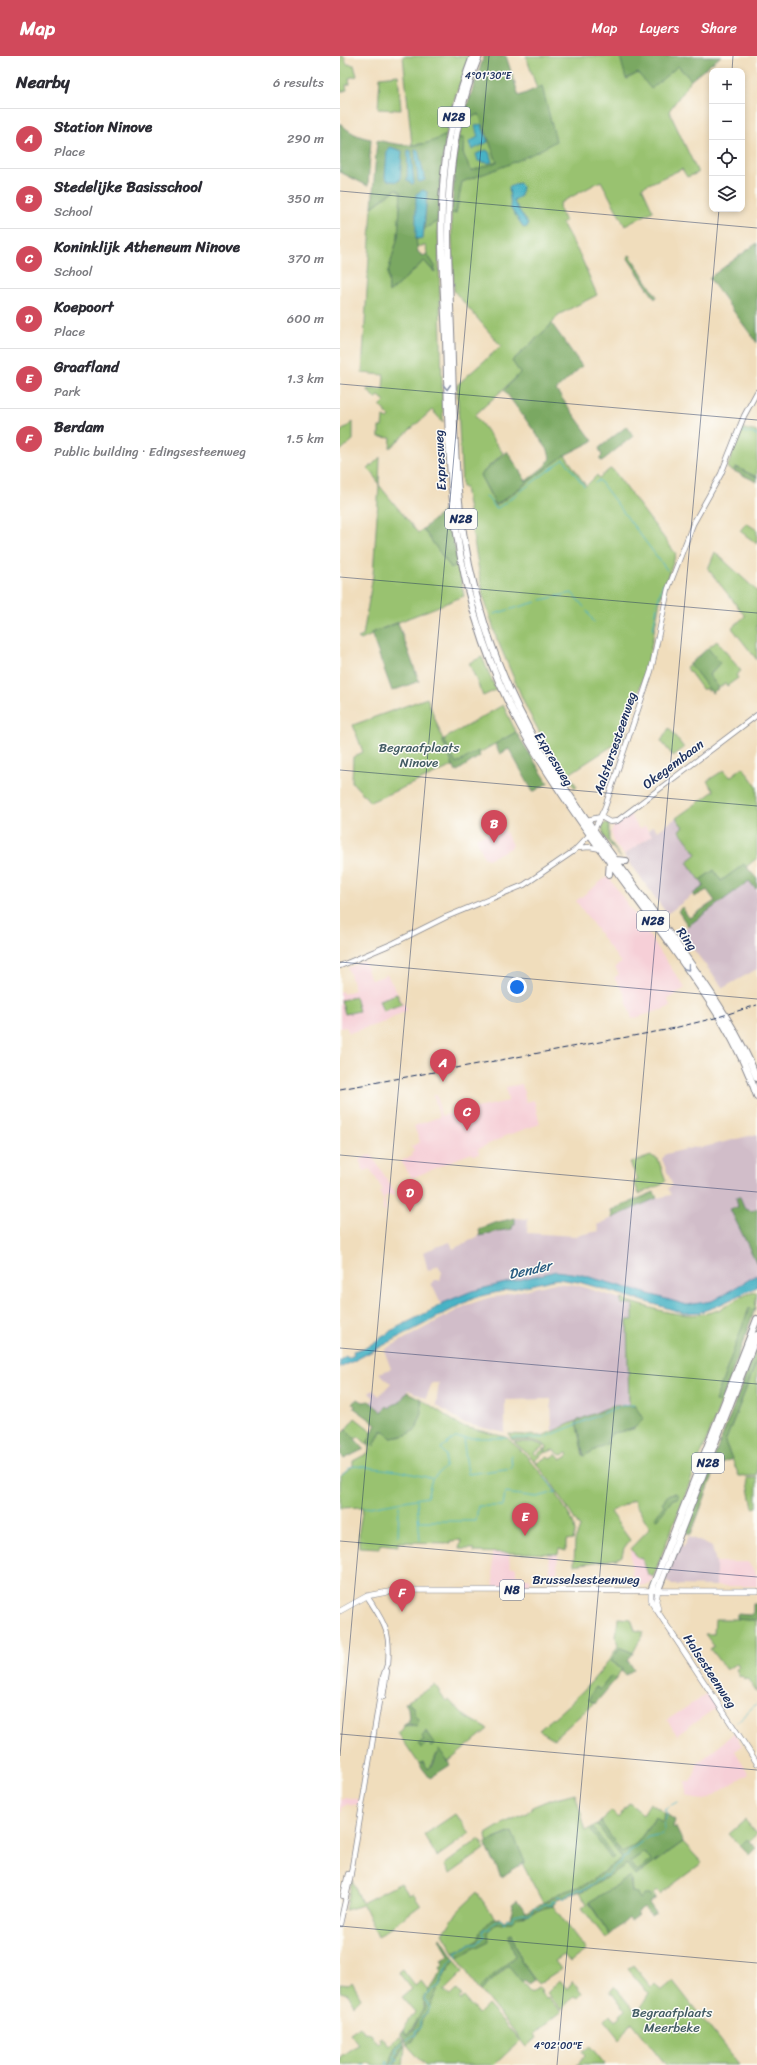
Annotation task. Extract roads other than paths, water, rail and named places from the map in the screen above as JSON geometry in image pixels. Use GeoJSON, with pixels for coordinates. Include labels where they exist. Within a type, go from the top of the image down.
{"type":"FeatureCollection","features":[{"type":"Feature","properties":{"kind":"highway","name":"Expresweg"},"geometry":{"type":"LineString","coordinates":[[473,56],[460,93],[450,133],[442,198],[450,466],[456,524],[468,589],[481,632],[515,716],[535,752],[592,832]]}},
{"type":"Feature","properties":{"kind":"highway","name":"Expresweg"},"geometry":{"type":"LineString","coordinates":[[479,56],[462,106],[456,134],[450,165],[448,208],[456,464],[462,523],[477,599],[490,641],[503,675],[520,713],[540,749],[587,820],[592,832]]}},
{"type":"Feature","properties":{"kind":"highway","name":"Ring"},"geometry":{"type":"LineString","coordinates":[[592,832],[601,849],[613,860],[620,875],[730,1026]]}},
{"type":"Feature","properties":{"kind":"highway","name":"Ring"},"geometry":{"type":"LineString","coordinates":[[592,832],[706,984],[730,1026]]}},
{"type":"Feature","properties":{"kind":"highway"},"geometry":{"type":"LineString","coordinates":[[620,875],[611,876],[613,860],[626,861]]}},
{"type":"Feature","properties":{"kind":"highway","name":"N28"},"geometry":{"type":"LineString","coordinates":[[730,1026],[757,1078]]}},
{"type":"Feature","properties":{"kind":"highway","name":"N28"},"geometry":{"type":"LineString","coordinates":[[730,1026],[757,1096]]}},
{"type":"Feature","properties":{"kind":"highway","name":"N28"},"geometry":{"type":"LineString","coordinates":[[654,1590],[757,1318]]}},
{"type":"Feature","properties":{"kind":"highway","name":"N28"},"geometry":{"type":"LineString","coordinates":[[654,1590],[757,1335]]}},
{"type":"Feature","properties":{"kind":"main road","name":"Aalstersesteenweg"},"geometry":{"type":"LineString","coordinates":[[340,966],[394,943],[446,917],[524,885],[577,848],[592,832],[601,817],[651,671],[668,589],[693,524],[719,479],[744,416],[757,392]]}},
{"type":"Feature","properties":{"kind":"main road","name":"Okegembaan"},"geometry":{"type":"LineString","coordinates":[[601,817],[610,822],[617,821],[757,715]]}},
{"type":"Feature","properties":{"kind":"main road"},"geometry":{"type":"LineString","coordinates":[[587,820],[601,817]]}},
{"type":"Feature","properties":{"kind":"main road"},"geometry":{"type":"LineString","coordinates":[[577,848],[590,847],[601,849]]}},
{"type":"Feature","properties":{"kind":"main road","name":"Brusselsesteenweg"},"geometry":{"type":"LineString","coordinates":[[367,1596],[398,1590],[757,1591]]}},
{"type":"Feature","properties":{"kind":"main road","name":"Halsesteenweg"},"geometry":{"type":"LineString","coordinates":[[654,1590],[658,1611],[757,1763]]}},
{"type":"Feature","properties":{"kind":"main road"},"geometry":{"type":"LineString","coordinates":[[340,1924],[375,1734],[383,1677],[388,1662],[389,1641],[380,1615],[367,1596]]}},
{"type":"Feature","properties":{"kind":"main road","name":"N8"},"geometry":{"type":"LineString","coordinates":[[340,1611],[367,1596]]}},
{"type":"Feature","properties":{"kind":"main road"},"geometry":{"type":"LineString","coordinates":[[340,1916],[346,1879],[352,1856]]}},
{"type":"Feature","properties":{"kind":"water"},"geometry":{"type":"Polygon","coordinates":[[[481,124],[488,142],[472,150],[469,142],[478,137],[475,126],[481,124]]]}},
{"type":"Feature","properties":{"kind":"water"},"geometry":{"type":"Polygon","coordinates":[[[390,147],[402,151],[400,180],[397,181],[390,181],[385,178],[387,152],[390,147]]]}},
{"type":"Feature","properties":{"kind":"water"},"geometry":{"type":"Polygon","coordinates":[[[408,150],[411,151],[414,183],[412,184],[407,180],[408,150]]]}},
{"type":"Feature","properties":{"kind":"water"},"geometry":{"type":"Polygon","coordinates":[[[415,150],[418,150],[425,180],[420,182],[418,181],[415,150]]]}},
{"type":"Feature","properties":{"kind":"water"},"geometry":{"type":"Polygon","coordinates":[[[486,150],[489,152],[492,162],[488,163],[478,161],[476,154],[486,150]]]}},
{"type":"Feature","properties":{"kind":"water"},"geometry":{"type":"Polygon","coordinates":[[[519,183],[522,186],[521,196],[514,200],[514,202],[528,224],[527,227],[524,228],[511,209],[509,187],[519,183]]]}},
{"type":"Feature","properties":{"kind":"water"},"geometry":{"type":"Polygon","coordinates":[[[423,190],[427,192],[423,238],[416,239],[416,194],[423,190]]]}},
{"type":"Feature","properties":{"kind":"water"},"geometry":{"type":"Polygon","coordinates":[[[556,1271],[579,1274],[687,1305],[712,1301],[757,1275],[757,1287],[715,1307],[700,1312],[684,1313],[579,1282],[557,1279],[476,1297],[340,1368],[340,1360],[346,1356],[348,1358],[354,1355],[353,1351],[367,1347],[396,1328],[443,1303],[472,1291],[556,1271]]]}},
{"type":"Feature","properties":{"kind":"waterway"},"geometry":{"type":"LineString","coordinates":[[741,431],[757,435]]}},
{"type":"Feature","properties":{"kind":"waterway"},"geometry":{"type":"LineString","coordinates":[[486,496],[495,507],[498,508],[564,459],[584,486]]}},
{"type":"Feature","properties":{"kind":"waterway"},"geometry":{"type":"LineString","coordinates":[[595,483],[599,480],[667,570]]}},
{"type":"Feature","properties":{"kind":"waterway"},"geometry":{"type":"LineString","coordinates":[[657,604],[663,584]]}},
{"type":"Feature","properties":{"kind":"waterway"},"geometry":{"type":"LineString","coordinates":[[541,600],[572,593],[584,607]]}},
{"type":"Feature","properties":{"kind":"waterway"},"geometry":{"type":"LineString","coordinates":[[494,614],[536,602]]}},
{"type":"Feature","properties":{"kind":"waterway"},"geometry":{"type":"LineString","coordinates":[[653,630],[657,607]]}},
{"type":"Feature","properties":{"kind":"waterway"},"geometry":{"type":"LineString","coordinates":[[587,611],[594,622]]}},
{"type":"Feature","properties":{"kind":"waterway"},"geometry":{"type":"LineString","coordinates":[[620,1406],[634,1405]]}},
{"type":"Feature","properties":{"kind":"waterway"},"geometry":{"type":"LineString","coordinates":[[512,1438],[544,1438],[618,1407]]}},
{"type":"Feature","properties":{"kind":"waterway"},"geometry":{"type":"LineString","coordinates":[[364,1508],[427,1497],[432,1479],[445,1467],[446,1455],[441,1448],[455,1438],[507,1438]]}},
{"type":"Feature","properties":{"kind":"waterway"},"geometry":{"type":"LineString","coordinates":[[465,1439],[464,1445],[468,1474],[512,1468],[511,1455]]}},
{"type":"Feature","properties":{"kind":"waterway"},"geometry":{"type":"LineString","coordinates":[[342,1474],[350,1467],[356,1466],[399,1471],[431,1478]]}},
{"type":"Feature","properties":{"kind":"waterway"},"geometry":{"type":"LineString","coordinates":[[419,1521],[476,1521],[478,1506],[503,1506],[505,1493],[537,1497],[556,1492],[544,1476]]}},
{"type":"Feature","properties":{"kind":"waterway"},"geometry":{"type":"LineString","coordinates":[[417,1500],[420,1540]]}},
{"type":"Feature","properties":{"kind":"waterway"},"geometry":{"type":"LineString","coordinates":[[398,1536],[399,1506]]}},
{"type":"Feature","properties":{"kind":"waterway"},"geometry":{"type":"LineString","coordinates":[[737,1722],[757,1703]]}},
{"type":"Feature","properties":{"kind":"waterway"},"geometry":{"type":"LineString","coordinates":[[457,1957],[456,1952],[472,1944],[477,1944],[485,1936],[483,1933],[484,1929],[490,1929],[490,1925],[501,1918],[504,1923],[507,1919],[512,1920],[513,1915],[522,1913],[531,1914],[535,1907],[538,1909],[544,1904],[552,1905],[552,1901],[555,1902],[558,1896],[564,1898],[566,1895],[573,1892],[574,1893],[578,1889],[581,1890],[593,1885],[596,1880],[601,1880],[603,1875],[606,1876],[617,1864],[621,1863],[623,1858],[628,1856],[628,1852],[648,1837],[662,1834],[665,1829],[664,1825],[667,1813],[664,1809],[677,1802]]}},
{"type":"Feature","properties":{"kind":"waterway"},"geometry":{"type":"LineString","coordinates":[[407,2041],[416,2035],[415,2030],[420,2028],[420,2021],[430,2008],[425,1999],[427,1994],[440,1985],[441,1979],[449,1963],[454,1959]]}},
{"type":"Feature","properties":{"kind":"waterway"},"geometry":{"type":"LineString","coordinates":[[393,2065],[394,2062],[399,2060],[394,2057],[397,2053],[396,2048],[403,2043]]}},
{"type":"Feature","properties":{"kind":"waterway"},"geometry":{"type":"LineString","coordinates":[[386,2065],[387,2061],[389,2065]]}},
{"type":"Feature","properties":{"kind":"railway"},"geometry":{"type":"LineString","coordinates":[[340,1089],[666,1030],[715,1018],[757,1005]]}},
{"type":"Feature","properties":{"kind":"place","name":"Stedelijke Basisschool"},"geometry":{"type":"Point","coordinates":[494,843]}},
{"type":"Feature","properties":{"kind":"place","name":"Station Ninove"},"geometry":{"type":"Point","coordinates":[443,1082]}},
{"type":"Feature","properties":{"kind":"place","name":"Koninklijk Atheneum Ninove"},"geometry":{"type":"Point","coordinates":[467,1131]}},
{"type":"Feature","properties":{"kind":"place","name":"Koepoort"},"geometry":{"type":"Point","coordinates":[410,1212]}},
{"type":"Feature","properties":{"kind":"place","name":"Graafland"},"geometry":{"type":"Point","coordinates":[525,1536]}},
{"type":"Feature","properties":{"kind":"place","name":"Berdam"},"geometry":{"type":"Point","coordinates":[402,1612]}},
{"type":"Feature","properties":{"kind":"park label","name":"Begraafplaats Ninove"},"geometry":{"type":"Point","coordinates":[419,754]}},
{"type":"Feature","properties":{"kind":"park label","name":"Begraafplaats Meerbeke"},"geometry":{"type":"Point","coordinates":[672,2020]}},
{"type":"Feature","properties":{"kind":"water label","name":"Dender"},"geometry":{"type":"Point","coordinates":[530,1270]}}]}
